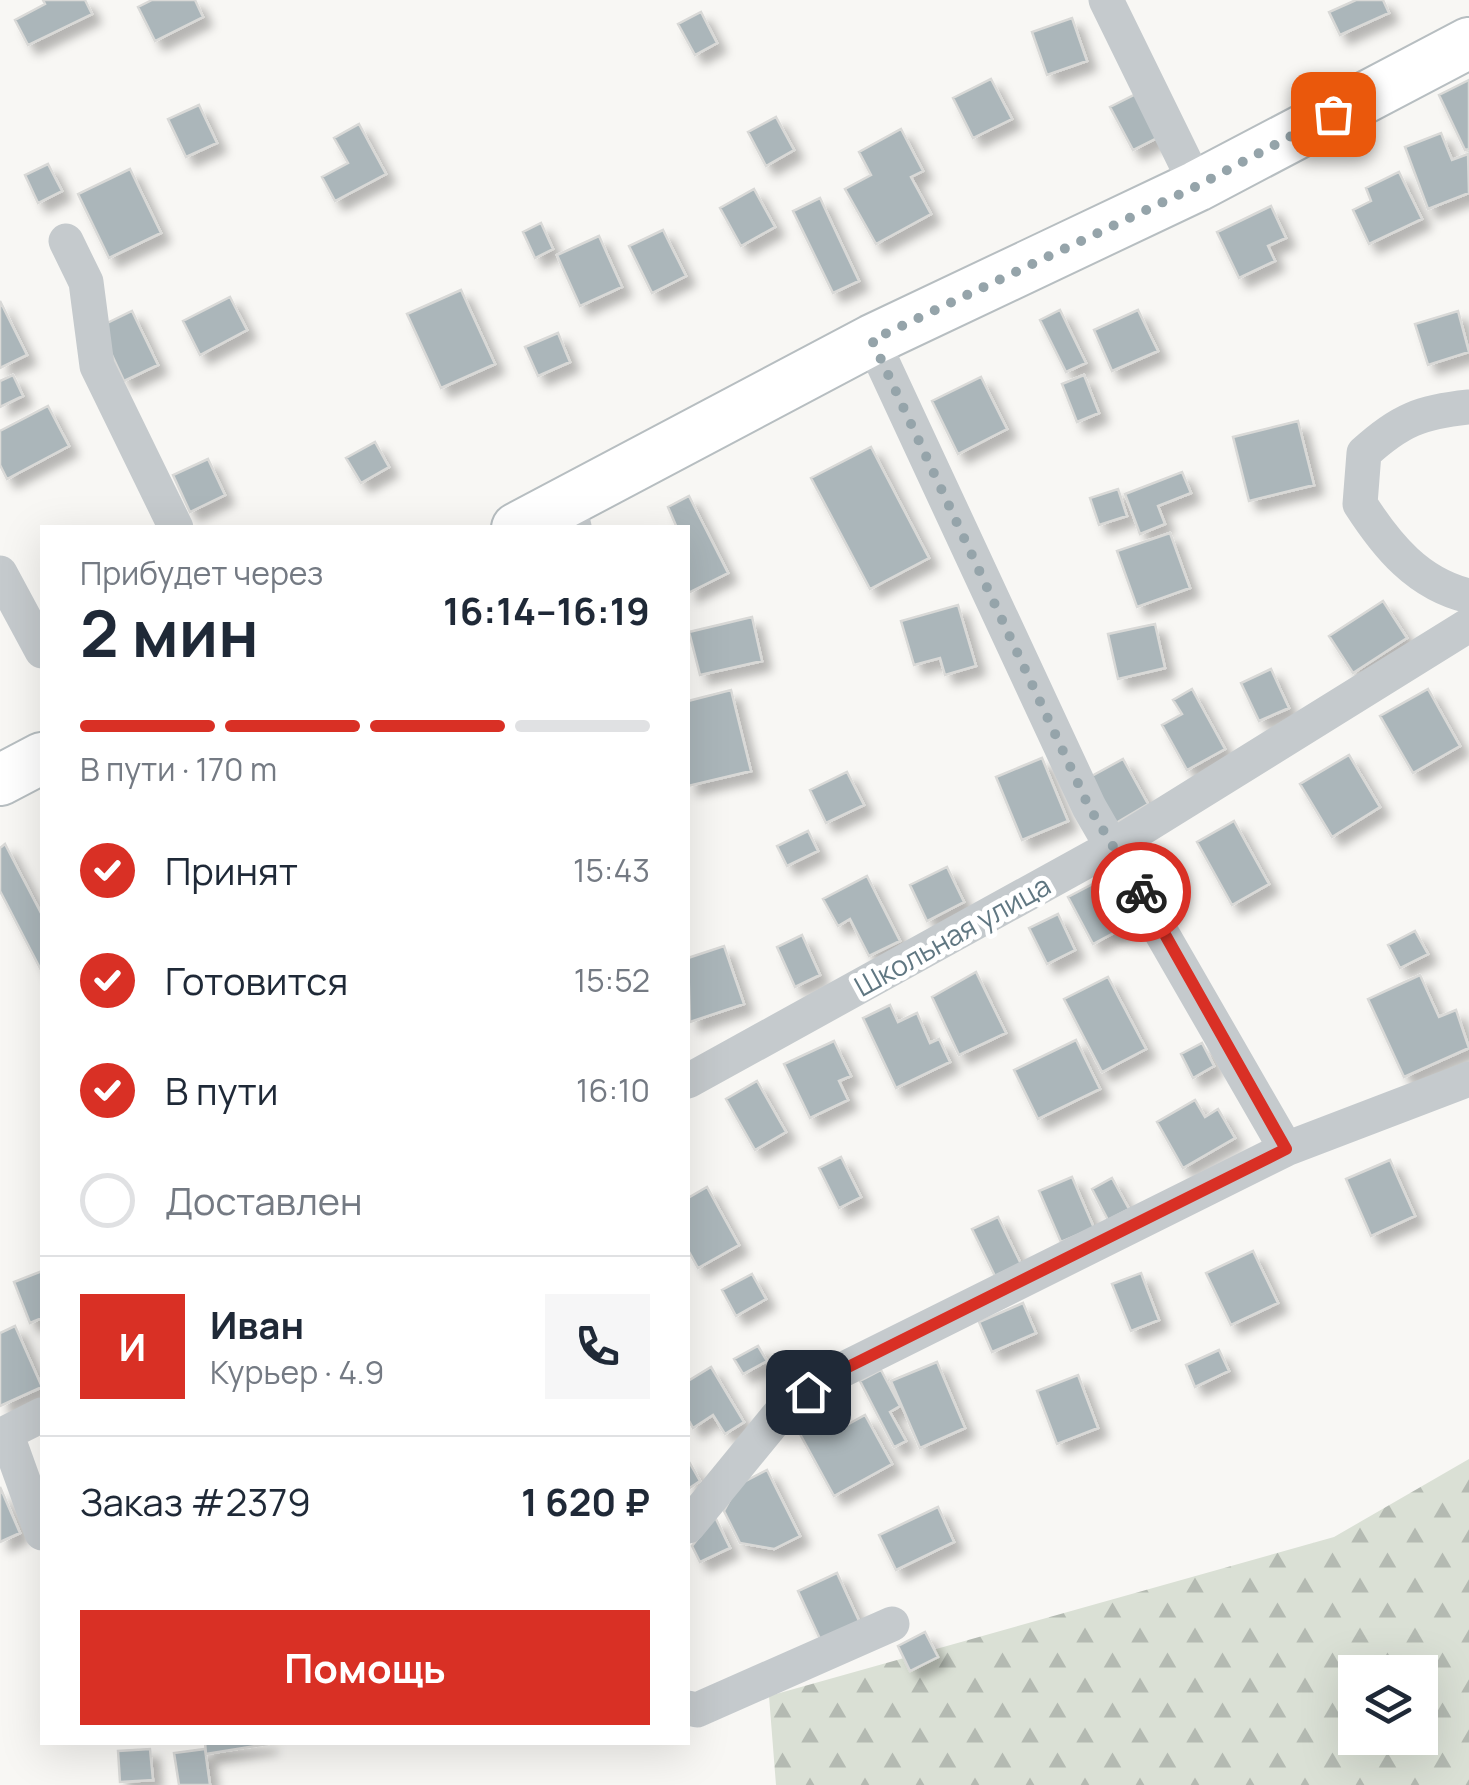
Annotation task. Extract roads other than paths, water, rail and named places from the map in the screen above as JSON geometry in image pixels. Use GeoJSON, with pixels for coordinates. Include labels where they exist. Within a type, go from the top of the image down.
{"type":"FeatureCollection","features":[{"type":"Feature","properties":{"kind":"street"},"geometry":{"type":"LineString","coordinates":[[1106,0],[1197,186]]}},
{"type":"Feature","properties":{"kind":"street"},"geometry":{"type":"LineString","coordinates":[[529,525],[579,513],[872,340],[1197,186],[1469,42]]}},
{"type":"Feature","properties":{"kind":"street"},"geometry":{"type":"LineString","coordinates":[[66,240],[86,282],[97,366],[175,525]]}},
{"type":"Feature","properties":{"kind":"street"},"geometry":{"type":"LineString","coordinates":[[872,340],[993,607],[1110,848],[1134,878],[1286,1149]]}},
{"type":"Feature","properties":{"kind":"street"},"geometry":{"type":"LineString","coordinates":[[1469,407],[1426,411],[1390,429],[1364,453],[1360,504],[1398,558],[1450,592],[1469,596]]}},
{"type":"Feature","properties":{"kind":"street"},"geometry":{"type":"LineString","coordinates":[[0,573],[40,646]]}},
{"type":"Feature","properties":{"kind":"street","name":"Школьная улица"},"geometry":{"type":"LineString","coordinates":[[690,1080],[1110,848],[1469,625]]}},
{"type":"Feature","properties":{"kind":"street"},"geometry":{"type":"LineString","coordinates":[[0,780],[40,759]]}},
{"type":"Feature","properties":{"kind":"street"},"geometry":{"type":"LineString","coordinates":[[690,1524],[783,1410],[834,1374],[1286,1149],[1469,1080]]}},
{"type":"Feature","properties":{"kind":"street"},"geometry":{"type":"LineString","coordinates":[[40,1416],[3,1434],[40,1528]]}},
{"type":"Feature","properties":{"kind":"street"},"geometry":{"type":"LineString","coordinates":[[690,1708],[697,1710],[892,1624]]}}]}
